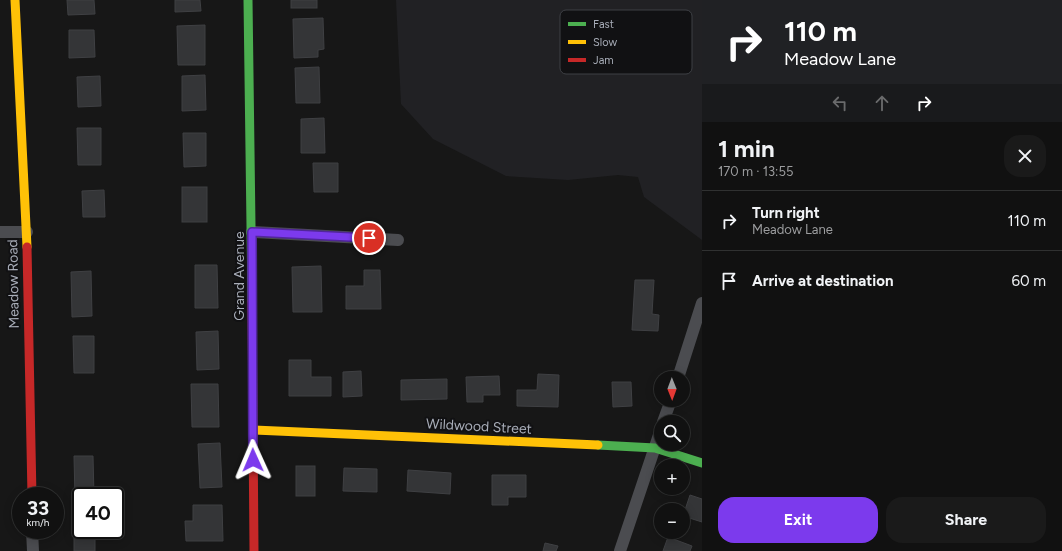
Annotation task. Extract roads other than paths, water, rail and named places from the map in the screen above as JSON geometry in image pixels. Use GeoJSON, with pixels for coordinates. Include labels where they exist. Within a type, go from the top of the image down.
{"type":"FeatureCollection","features":[{"type":"Feature","properties":{"kind":"street","name":"Meadow Road"},"geometry":{"type":"LineString","coordinates":[[15,0],[27,232],[32,487]]}},
{"type":"Feature","properties":{"kind":"street","name":"Grand Avenue"},"geometry":{"type":"LineString","coordinates":[[248,0],[252,232],[254,551]]}},
{"type":"Feature","properties":{"kind":"street"},"geometry":{"type":"LineString","coordinates":[[0,232],[27,232]]}},
{"type":"Feature","properties":{"kind":"street"},"geometry":{"type":"LineString","coordinates":[[252,232],[398,240]]}},
{"type":"Feature","properties":{"kind":"street"},"geometry":{"type":"LineString","coordinates":[[680,371],[702,303]]}},
{"type":"Feature","properties":{"kind":"street","name":"Wildwood Street"},"geometry":{"type":"LineString","coordinates":[[253,430],[654,448]]}},
{"type":"Feature","properties":{"kind":"street"},"geometry":{"type":"LineString","coordinates":[[620,551],[654,451]]}},
{"type":"Feature","properties":{"kind":"street","name":"Wildwood Street"},"geometry":{"type":"LineString","coordinates":[[664,451],[702,463]]}},
{"type":"Feature","properties":{"kind":"street"},"geometry":{"type":"LineString","coordinates":[[32,539],[33,551]]}}]}
